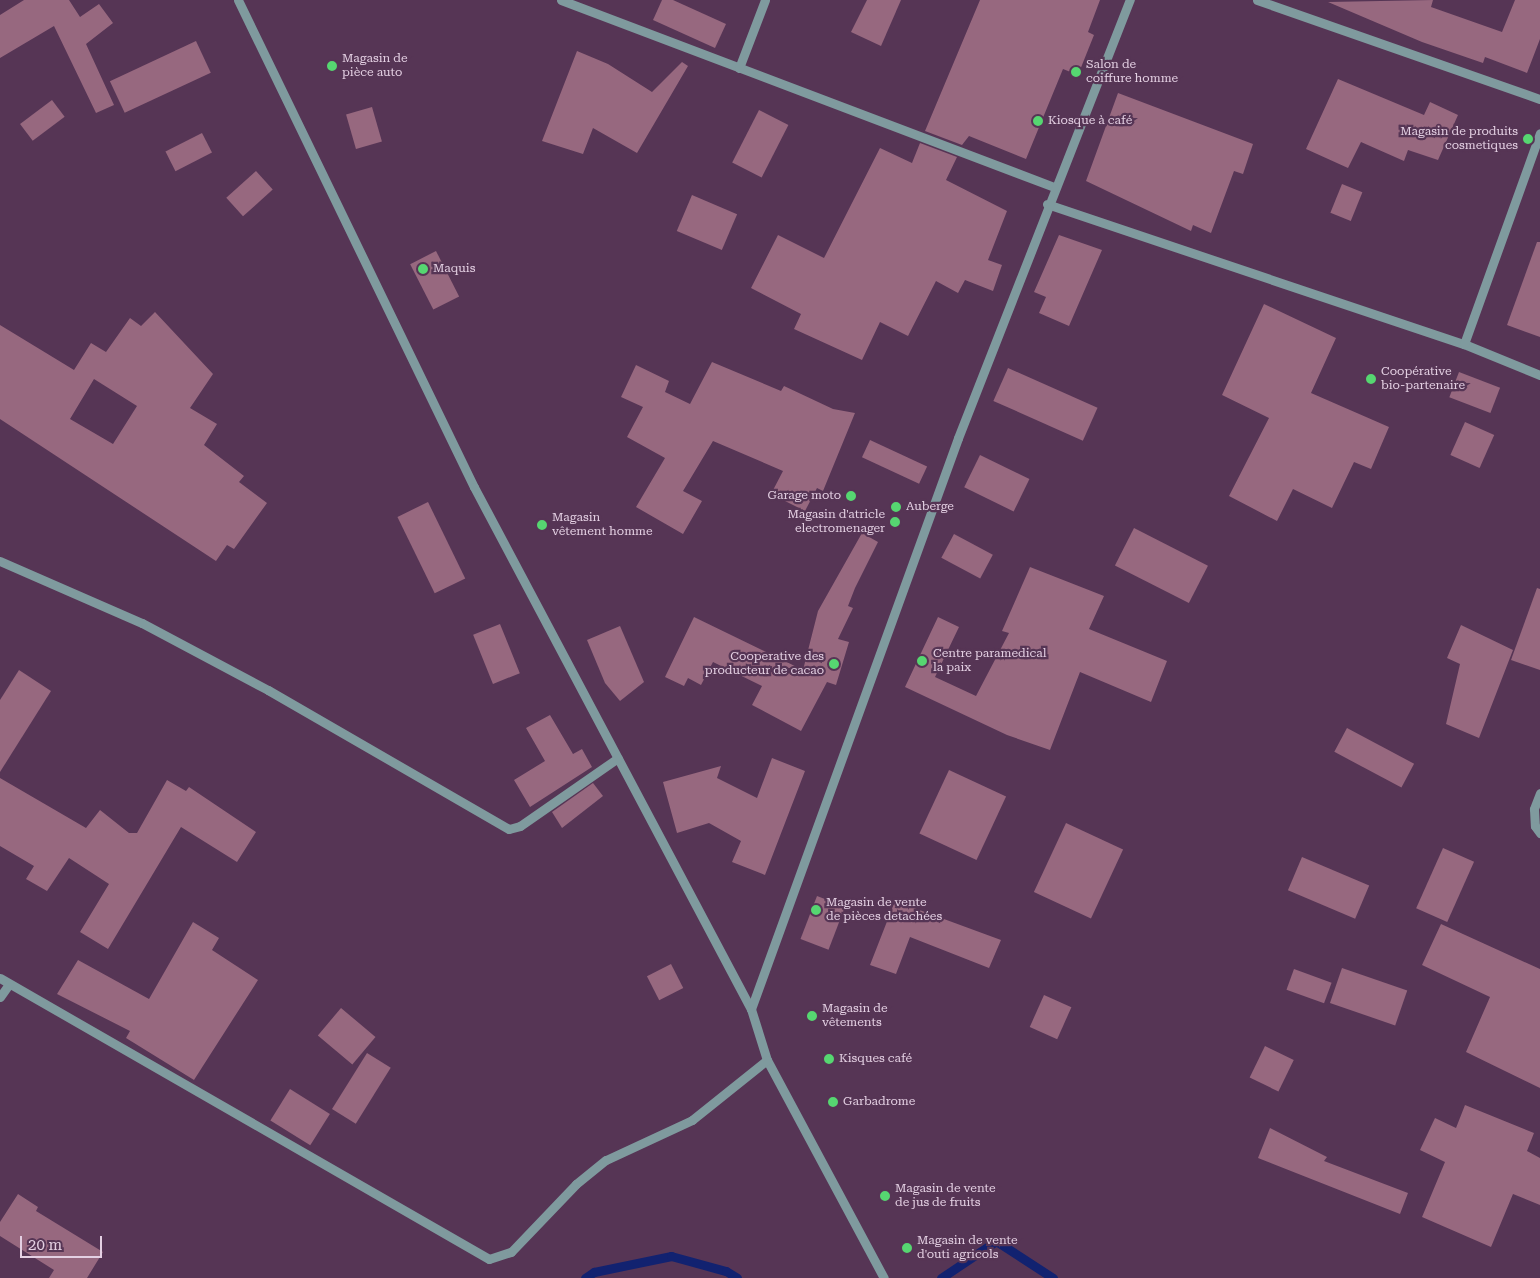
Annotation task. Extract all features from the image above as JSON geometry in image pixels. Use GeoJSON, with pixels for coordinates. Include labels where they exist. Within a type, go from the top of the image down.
{"type":"FeatureCollection","features":[{"type":"Feature","properties":{"kind":"street"},"geometry":{"type":"LineString","coordinates":[[238,0],[474,487],[751,1009],[767,1060],[884,1278]]}},
{"type":"Feature","properties":{"kind":"street"},"geometry":{"type":"LineString","coordinates":[[561,0],[1054,187]]}},
{"type":"Feature","properties":{"kind":"street"},"geometry":{"type":"LineString","coordinates":[[740,68],[765,0]]}},
{"type":"Feature","properties":{"kind":"street"},"geometry":{"type":"LineString","coordinates":[[751,1009],[1047,204],[1130,0]]}},
{"type":"Feature","properties":{"kind":"street"},"geometry":{"type":"LineString","coordinates":[[1257,0],[1540,100]]}},
{"type":"Feature","properties":{"kind":"street"},"geometry":{"type":"LineString","coordinates":[[1464,344],[1540,133]]}},
{"type":"Feature","properties":{"kind":"street"},"geometry":{"type":"LineString","coordinates":[[1047,204],[1464,344],[1540,375]]}},
{"type":"Feature","properties":{"kind":"street"},"geometry":{"type":"LineString","coordinates":[[0,560],[142,624],[251,681],[509,829],[520,826],[618,758]]}},
{"type":"Feature","properties":{"kind":"street"},"geometry":{"type":"LineString","coordinates":[[1540,793],[1534,809],[1535,826],[1540,833]]}},
{"type":"Feature","properties":{"kind":"street"},"geometry":{"type":"LineString","coordinates":[[0,978],[489,1259],[511,1252],[576,1184],[606,1160],[692,1120],[767,1060]]}},
{"type":"Feature","properties":{"kind":"street"},"geometry":{"type":"LineString","coordinates":[[0,997],[9,984]]}},
{"type":"Feature","properties":{"kind":"building"},"geometry":{"type":"Polygon","coordinates":[[[24,0],[69,0],[80,17],[99,4],[113,23],[86,44],[114,105],[96,113],[54,26],[0,58],[0,15],[24,0]]]}},
{"type":"Feature","properties":{"kind":"building"},"geometry":{"type":"Polygon","coordinates":[[[662,0],[673,0],[726,24],[715,48],[653,20],[662,0]]]}},
{"type":"Feature","properties":{"kind":"building"},"geometry":{"type":"Polygon","coordinates":[[[867,0],[901,0],[881,46],[851,32],[867,0]]]}},
{"type":"Feature","properties":{"kind":"building"},"geometry":{"type":"Polygon","coordinates":[[[980,0],[1100,0],[1088,32],[1094,35],[1078,75],[1063,69],[1026,159],[969,136],[962,145],[925,131],[980,0]]]}},
{"type":"Feature","properties":{"kind":"building"},"geometry":{"type":"Polygon","coordinates":[[[1433,0],[1431,7],[1502,32],[1515,0],[1540,0],[1540,39],[1527,73],[1485,57],[1483,63],[1422,42],[1328,2],[1433,0]]]}},
{"type":"Feature","properties":{"kind":"building"},"geometry":{"type":"Polygon","coordinates":[[[196,41],[211,73],[125,113],[110,81],[196,41]]]}},
{"type":"Feature","properties":{"kind":"building"},"geometry":{"type":"Polygon","coordinates":[[[577,51],[608,64],[652,92],[682,62],[688,66],[637,153],[593,128],[583,154],[542,141],[577,51]]]}},
{"type":"Feature","properties":{"kind":"building"},"geometry":{"type":"Polygon","coordinates":[[[1338,79],[1424,115],[1430,102],[1458,115],[1438,160],[1408,150],[1404,161],[1361,142],[1348,168],[1306,149],[1338,79]]]}},
{"type":"Feature","properties":{"kind":"building"},"geometry":{"type":"Polygon","coordinates":[[[1118,93],[1253,144],[1243,174],[1234,171],[1211,233],[1193,225],[1191,231],[1086,181],[1118,93]]]}},
{"type":"Feature","properties":{"kind":"building"},"geometry":{"type":"Polygon","coordinates":[[[52,100],[65,117],[33,141],[20,124],[52,100]]]}},
{"type":"Feature","properties":{"kind":"building"},"geometry":{"type":"Polygon","coordinates":[[[372,107],[382,142],[356,149],[346,114],[372,107]]]}},
{"type":"Feature","properties":{"kind":"building"},"geometry":{"type":"Polygon","coordinates":[[[759,110],[788,125],[762,178],[732,163],[759,110]]]}},
{"type":"Feature","properties":{"kind":"building"},"geometry":{"type":"Polygon","coordinates":[[[202,133],[212,153],[175,171],[165,152],[202,133]]]}},
{"type":"Feature","properties":{"kind":"building"},"geometry":{"type":"Polygon","coordinates":[[[920,143],[957,157],[946,180],[1007,211],[988,260],[1002,265],[993,291],[965,280],[958,293],[936,281],[908,336],[880,322],[862,360],[794,329],[801,314],[751,288],[778,235],[824,258],[880,148],[912,163],[920,143]]]}},
{"type":"Feature","properties":{"kind":"building"},"geometry":{"type":"Polygon","coordinates":[[[256,171],[273,190],[243,216],[226,198],[256,171]]]}},
{"type":"Feature","properties":{"kind":"building"},"geometry":{"type":"Polygon","coordinates":[[[1342,184],[1362,192],[1351,221],[1330,213],[1342,184]]]}},
{"type":"Feature","properties":{"kind":"building"},"geometry":{"type":"Polygon","coordinates":[[[692,195],[737,214],[722,250],[677,231],[692,195]]]}},
{"type":"Feature","properties":{"kind":"building"},"geometry":{"type":"Polygon","coordinates":[[[1059,235],[1102,250],[1069,326],[1039,313],[1046,297],[1034,292],[1059,235]]]}},
{"type":"Feature","properties":{"kind":"building"},"geometry":{"type":"Polygon","coordinates":[[[1537,242],[1540,242],[1540,337],[1507,325],[1537,242]]]}},
{"type":"Feature","properties":{"kind":"building"},"geometry":{"type":"Polygon","coordinates":[[[436,251],[459,296],[433,310],[410,264],[436,251]]]}},
{"type":"Feature","properties":{"kind":"building"},"geometry":{"type":"Polygon","coordinates":[[[1264,304],[1336,338],[1311,393],[1389,427],[1371,469],[1354,462],[1332,508],[1293,489],[1277,521],[1229,496],[1269,418],[1222,395],[1264,304]]]}},
{"type":"Feature","properties":{"kind":"building"},"geometry":{"type":"Polygon","coordinates":[[[155,312],[213,374],[190,408],[217,424],[204,445],[244,476],[239,482],[267,503],[234,549],[227,545],[216,561],[0,419],[0,325],[74,370],[91,343],[106,352],[130,318],[141,326],[155,312]],[[94,379],[70,419],[113,444],[137,406],[94,379]]]}},
{"type":"Feature","properties":{"kind":"building"},"geometry":{"type":"Polygon","coordinates":[[[712,362],[781,391],[784,386],[833,409],[855,413],[823,491],[817,488],[805,511],[771,494],[783,471],[713,441],[683,491],[702,501],[683,534],[636,507],[665,458],[627,437],[643,407],[621,397],[636,365],[669,381],[665,392],[690,404],[712,362]]]}},
{"type":"Feature","properties":{"kind":"building"},"geometry":{"type":"Polygon","coordinates":[[[1008,368],[1098,408],[1083,441],[993,401],[1008,368]]]}},
{"type":"Feature","properties":{"kind":"building"},"geometry":{"type":"Polygon","coordinates":[[[1459,372],[1500,388],[1490,413],[1449,397],[1459,372]]]}},
{"type":"Feature","properties":{"kind":"building"},"geometry":{"type":"Polygon","coordinates":[[[1465,422],[1494,435],[1480,468],[1450,455],[1465,422]]]}},
{"type":"Feature","properties":{"kind":"building"},"geometry":{"type":"Polygon","coordinates":[[[870,440],[927,467],[919,484],[862,457],[870,440]]]}},
{"type":"Feature","properties":{"kind":"building"},"geometry":{"type":"Polygon","coordinates":[[[980,455],[1029,479],[1014,511],[964,487],[980,455]]]}},
{"type":"Feature","properties":{"kind":"building"},"geometry":{"type":"Polygon","coordinates":[[[428,502],[465,578],[435,593],[397,517],[428,502]]]}},
{"type":"Feature","properties":{"kind":"building"},"geometry":{"type":"Polygon","coordinates":[[[1134,528],[1208,566],[1189,603],[1115,565],[1134,528]]]}},
{"type":"Feature","properties":{"kind":"building"},"geometry":{"type":"Polygon","coordinates":[[[862,533],[878,542],[855,588],[848,606],[853,608],[838,639],[849,642],[836,685],[827,682],[801,731],[752,705],[762,686],[713,662],[701,685],[688,678],[684,686],[665,677],[694,617],[803,670],[818,611],[862,533]]]}},
{"type":"Feature","properties":{"kind":"building"},"geometry":{"type":"Polygon","coordinates":[[[954,534],[993,555],[980,578],[941,558],[954,534]]]}},
{"type":"Feature","properties":{"kind":"building"},"geometry":{"type":"Polygon","coordinates":[[[1030,567],[1104,596],[1089,629],[1167,661],[1151,702],[1080,672],[1050,750],[1007,735],[905,687],[938,617],[959,627],[935,677],[976,696],[1009,633],[1002,631],[1030,567]]]}},
{"type":"Feature","properties":{"kind":"building"},"geometry":{"type":"Polygon","coordinates":[[[1537,588],[1540,589],[1540,670],[1511,660],[1537,588]]]}},
{"type":"Feature","properties":{"kind":"building"},"geometry":{"type":"Polygon","coordinates":[[[500,624],[520,673],[493,684],[473,635],[500,624]]]}},
{"type":"Feature","properties":{"kind":"building"},"geometry":{"type":"Polygon","coordinates":[[[1461,625],[1513,650],[1479,738],[1446,724],[1460,664],[1447,658],[1461,625]]]}},
{"type":"Feature","properties":{"kind":"building"},"geometry":{"type":"Polygon","coordinates":[[[620,626],[644,682],[620,701],[605,683],[587,640],[620,626]]]}},
{"type":"Feature","properties":{"kind":"building"},"geometry":{"type":"Polygon","coordinates":[[[19,670],[51,691],[0,772],[0,700],[19,670]]]}},
{"type":"Feature","properties":{"kind":"building"},"geometry":{"type":"Polygon","coordinates":[[[550,715],[573,754],[582,749],[592,767],[530,807],[514,780],[545,761],[526,728],[550,715]]]}},
{"type":"Feature","properties":{"kind":"building"},"geometry":{"type":"Polygon","coordinates":[[[1347,728],[1414,764],[1401,788],[1334,752],[1347,728]]]}},
{"type":"Feature","properties":{"kind":"building"},"geometry":{"type":"Polygon","coordinates":[[[772,758],[805,771],[765,875],[732,862],[741,841],[709,823],[677,833],[663,782],[721,766],[717,778],[757,798],[772,758]]]}},
{"type":"Feature","properties":{"kind":"building"},"geometry":{"type":"Polygon","coordinates":[[[949,770],[1006,797],[977,860],[919,833],[949,770]]]}},
{"type":"Feature","properties":{"kind":"building"},"geometry":{"type":"Polygon","coordinates":[[[0,778],[86,828],[100,810],[129,833],[137,833],[167,780],[186,791],[189,787],[256,832],[237,862],[181,827],[108,949],[80,932],[109,884],[69,858],[47,891],[26,879],[34,866],[0,846],[0,778]]]}},
{"type":"Feature","properties":{"kind":"building"},"geometry":{"type":"Polygon","coordinates":[[[593,783],[603,796],[562,828],[552,812],[593,783]]]}},
{"type":"Feature","properties":{"kind":"building"},"geometry":{"type":"Polygon","coordinates":[[[1066,823],[1123,850],[1091,919],[1034,892],[1066,823]]]}},
{"type":"Feature","properties":{"kind":"building"},"geometry":{"type":"Polygon","coordinates":[[[1443,848],[1474,862],[1447,922],[1416,908],[1443,848]]]}},
{"type":"Feature","properties":{"kind":"building"},"geometry":{"type":"Polygon","coordinates":[[[1302,857],[1369,886],[1355,919],[1288,890],[1302,857]]]}},
{"type":"Feature","properties":{"kind":"building"},"geometry":{"type":"Polygon","coordinates":[[[817,896],[845,907],[829,950],[801,939],[817,896]]]}},
{"type":"Feature","properties":{"kind":"building"},"geometry":{"type":"Polygon","coordinates":[[[895,901],[1001,940],[989,968],[910,937],[896,974],[870,965],[895,901]]]}},
{"type":"Feature","properties":{"kind":"building"},"geometry":{"type":"Polygon","coordinates":[[[193,922],[219,938],[212,950],[258,980],[194,1080],[126,1038],[130,1031],[57,994],[78,960],[149,999],[193,922]]]}},
{"type":"Feature","properties":{"kind":"building"},"geometry":{"type":"Polygon","coordinates":[[[1441,924],[1540,969],[1540,1088],[1466,1052],[1490,997],[1422,965],[1441,924]]]}},
{"type":"Feature","properties":{"kind":"building"},"geometry":{"type":"Polygon","coordinates":[[[671,964],[683,988],[659,1000],[647,976],[671,964]]]}},
{"type":"Feature","properties":{"kind":"building"},"geometry":{"type":"Polygon","coordinates":[[[1342,968],[1407,990],[1395,1025],[1330,1003],[1342,968]]]}},
{"type":"Feature","properties":{"kind":"building"},"geometry":{"type":"Polygon","coordinates":[[[1294,969],[1332,983],[1324,1003],[1286,990],[1294,969]]]}},
{"type":"Feature","properties":{"kind":"building"},"geometry":{"type":"Polygon","coordinates":[[[1044,995],[1071,1007],[1057,1039],[1030,1027],[1044,995]]]}},
{"type":"Feature","properties":{"kind":"building"},"geometry":{"type":"Polygon","coordinates":[[[341,1008],[375,1037],[352,1065],[318,1036],[341,1008]]]}},
{"type":"Feature","properties":{"kind":"building"},"geometry":{"type":"Polygon","coordinates":[[[1265,1046],[1294,1060],[1278,1091],[1250,1077],[1265,1046]]]}},
{"type":"Feature","properties":{"kind":"building"},"geometry":{"type":"Polygon","coordinates":[[[367,1053],[391,1068],[356,1124],[332,1109],[367,1053]]]}},
{"type":"Feature","properties":{"kind":"building"},"geometry":{"type":"Polygon","coordinates":[[[290,1089],[330,1114],[310,1145],[270,1120],[290,1089]]]}},
{"type":"Feature","properties":{"kind":"building"},"geometry":{"type":"Polygon","coordinates":[[[1465,1105],[1534,1133],[1527,1151],[1540,1158],[1540,1205],[1513,1194],[1491,1247],[1422,1217],[1445,1162],[1420,1150],[1435,1118],[1456,1128],[1465,1105]]]}},
{"type":"Feature","properties":{"kind":"building"},"geometry":{"type":"Polygon","coordinates":[[[1270,1128],[1327,1157],[1324,1161],[1408,1193],[1400,1214],[1258,1158],[1270,1128]]]}},
{"type":"Feature","properties":{"kind":"building"},"geometry":{"type":"Polygon","coordinates":[[[18,1194],[38,1207],[36,1211],[103,1252],[87,1278],[49,1278],[54,1270],[0,1236],[0,1222],[18,1194]]]}},
{"type":"Feature","properties":{"kind":"waterway"},"geometry":{"type":"LineString","coordinates":[[941,1278],[996,1241],[1053,1278]]}},
{"type":"Feature","properties":{"kind":"waterway"},"geometry":{"type":"LineString","coordinates":[[585,1278],[594,1272],[671,1256],[726,1271],[737,1278]]}},
{"type":"Feature","properties":{"kind":"place","name":"Magasin de pièce auto"},"geometry":{"type":"Point","coordinates":[332,66]}},
{"type":"Feature","properties":{"kind":"place","name":"Salon de coiffure homme"},"geometry":{"type":"Point","coordinates":[1076,72]}},
{"type":"Feature","properties":{"kind":"place","name":"Kiosque à café"},"geometry":{"type":"Point","coordinates":[1038,121]}},
{"type":"Feature","properties":{"kind":"place","name":"Magasin de produits cosmetiques"},"geometry":{"type":"Point","coordinates":[1528,139]}},
{"type":"Feature","properties":{"kind":"place","name":"Maquis"},"geometry":{"type":"Point","coordinates":[423,269]}},
{"type":"Feature","properties":{"kind":"place","name":"Coopérative bio-partenaire"},"geometry":{"type":"Point","coordinates":[1371,379]}},
{"type":"Feature","properties":{"kind":"place","name":"Garage moto"},"geometry":{"type":"Point","coordinates":[851,496]}},
{"type":"Feature","properties":{"kind":"place","name":"Auberge"},"geometry":{"type":"Point","coordinates":[896,507]}},
{"type":"Feature","properties":{"kind":"place","name":"Magasin d'atricle electromenager"},"geometry":{"type":"Point","coordinates":[895,522]}},
{"type":"Feature","properties":{"kind":"place","name":"Magasin vêtement homme"},"geometry":{"type":"Point","coordinates":[542,525]}},
{"type":"Feature","properties":{"kind":"place","name":"Centre paramedical la paix"},"geometry":{"type":"Point","coordinates":[922,661]}},
{"type":"Feature","properties":{"kind":"place","name":"Cooperative des producteur de cacao"},"geometry":{"type":"Point","coordinates":[834,664]}},
{"type":"Feature","properties":{"kind":"place","name":"Magasin de vente de pièces detachées"},"geometry":{"type":"Point","coordinates":[816,910]}},
{"type":"Feature","properties":{"kind":"place","name":"Magasin de vêtements"},"geometry":{"type":"Point","coordinates":[812,1016]}},
{"type":"Feature","properties":{"kind":"place","name":"Kisques café"},"geometry":{"type":"Point","coordinates":[829,1059]}},
{"type":"Feature","properties":{"kind":"place","name":"Garbadrome"},"geometry":{"type":"Point","coordinates":[833,1102]}},
{"type":"Feature","properties":{"kind":"place","name":"Magasin de vente de jus de fruits"},"geometry":{"type":"Point","coordinates":[885,1196]}},
{"type":"Feature","properties":{"kind":"place","name":"Magasin de vente d'outi agricols"},"geometry":{"type":"Point","coordinates":[907,1248]}}]}
